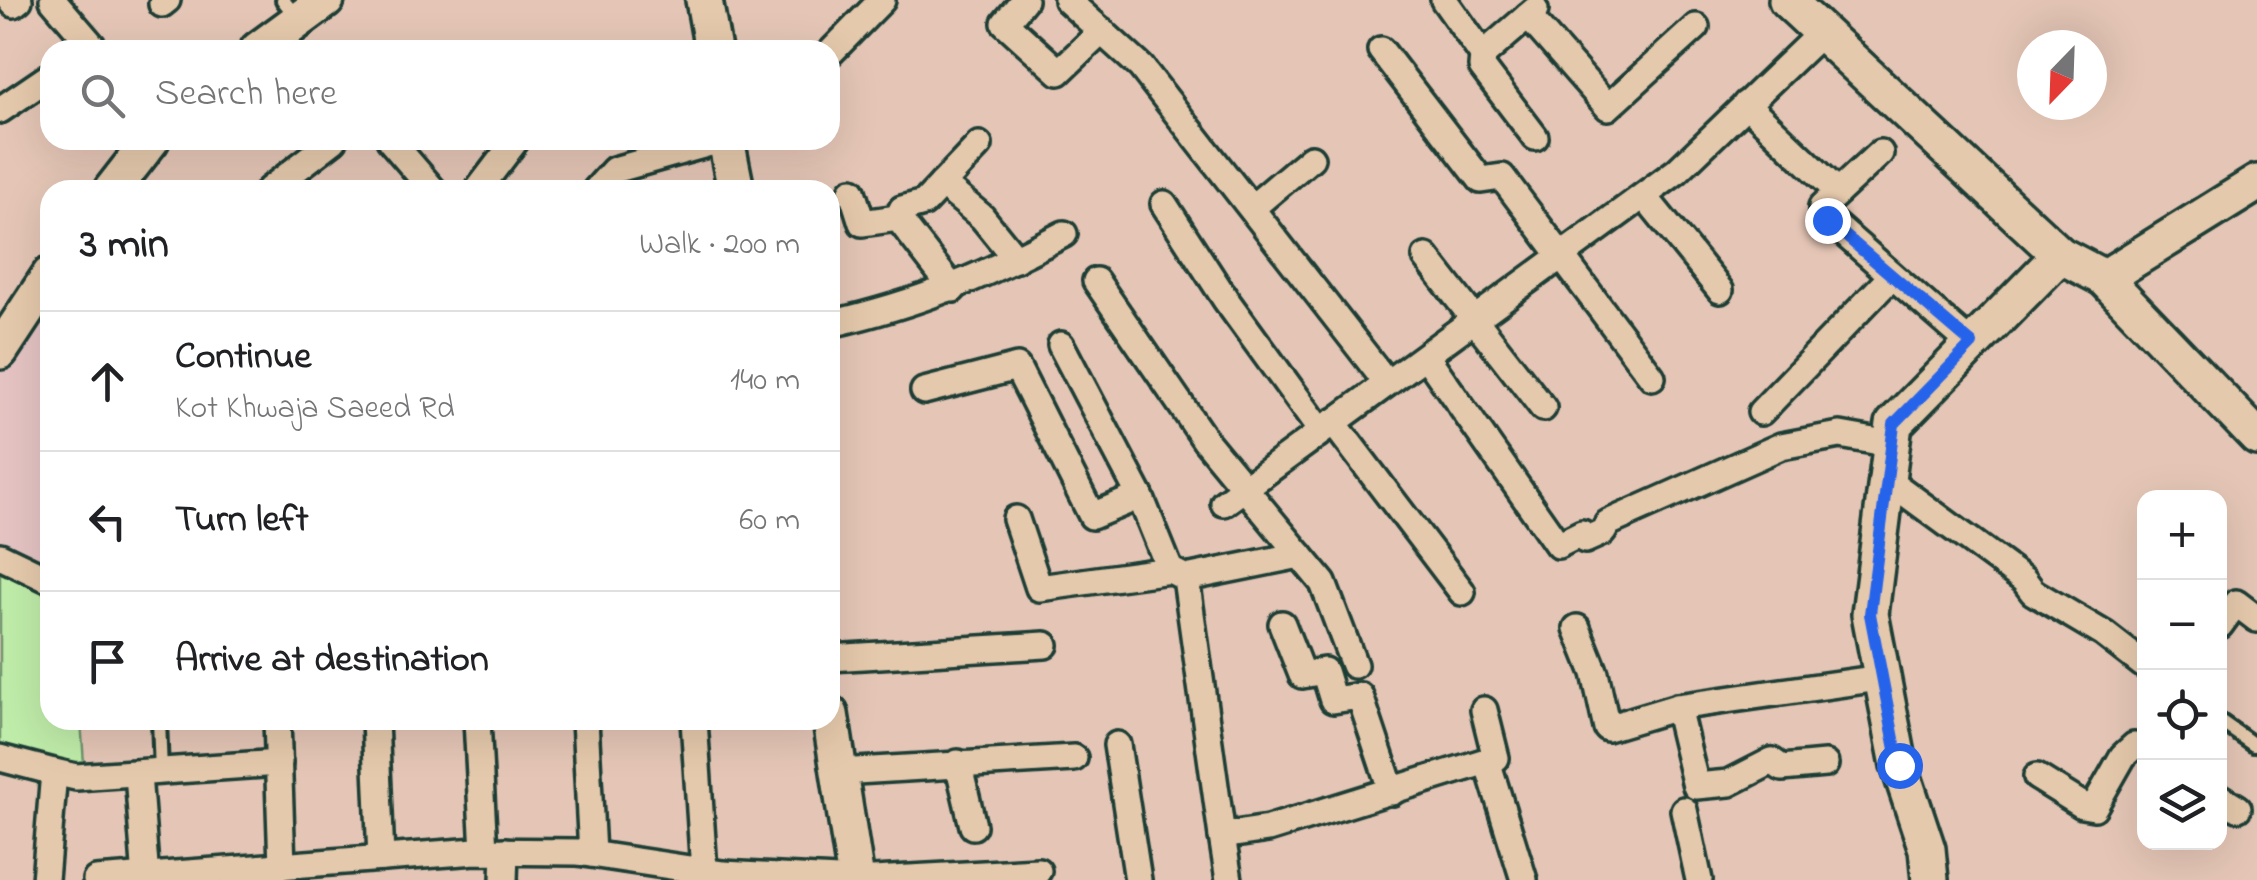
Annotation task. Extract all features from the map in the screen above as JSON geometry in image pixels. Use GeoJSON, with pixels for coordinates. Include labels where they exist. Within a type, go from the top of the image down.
{"type":"FeatureCollection","features":[{"type":"Feature","properties":{"kind":"street"},"geometry":{"type":"LineString","coordinates":[[10,0],[14,4],[19,0]]}},
{"type":"Feature","properties":{"kind":"street"},"geometry":{"type":"LineString","coordinates":[[53,0],[85,40]]}},
{"type":"Feature","properties":{"kind":"street"},"geometry":{"type":"LineString","coordinates":[[704,0],[711,40]]}},
{"type":"Feature","properties":{"kind":"street"},"geometry":{"type":"LineString","coordinates":[[840,43],[882,0]]}},
{"type":"Feature","properties":{"kind":"street"},"geometry":{"type":"LineString","coordinates":[[1024,0],[1006,22],[1059,72],[1102,32]]}},
{"type":"Feature","properties":{"kind":"street"},"geometry":{"type":"LineString","coordinates":[[1067,0],[1141,67],[1387,384]]}},
{"type":"Feature","properties":{"kind":"street"},"geometry":{"type":"LineString","coordinates":[[1444,0],[1484,55]]}},
{"type":"Feature","properties":{"kind":"street"},"geometry":{"type":"LineString","coordinates":[[1788,0],[2060,255],[2104,278],[2257,437]]}},
{"type":"Feature","properties":{"kind":"street"},"geometry":{"type":"LineString","coordinates":[[268,40],[302,7]]}},
{"type":"Feature","properties":{"kind":"street"},"geometry":{"type":"LineString","coordinates":[[1535,137],[1482,68],[1484,55],[1533,7],[1608,107],[1696,27]]}},
{"type":"Feature","properties":{"kind":"street"},"geometry":{"type":"LineString","coordinates":[[1224,503],[1644,196],[1822,32]]}},
{"type":"Feature","properties":{"kind":"street"},"geometry":{"type":"LineString","coordinates":[[1381,50],[1481,180],[1502,177],[1652,377]]}},
{"type":"Feature","properties":{"kind":"street"},"geometry":{"type":"LineString","coordinates":[[0,110],[40,83]]}},
{"type":"Feature","properties":{"kind":"street"},"geometry":{"type":"LineString","coordinates":[[1746,104],[1838,192]]}},
{"type":"Feature","properties":{"kind":"street"},"geometry":{"type":"LineString","coordinates":[[898,218],[902,208],[924,203],[980,145]]}},
{"type":"Feature","properties":{"kind":"street"},"geometry":{"type":"LineString","coordinates":[[120,180],[143,150]]}},
{"type":"Feature","properties":{"kind":"street"},"geometry":{"type":"LineString","coordinates":[[301,180],[326,150]]}},
{"type":"Feature","properties":{"kind":"street"},"geometry":{"type":"LineString","coordinates":[[399,150],[424,180]]}},
{"type":"Feature","properties":{"kind":"street"},"geometry":{"type":"LineString","coordinates":[[486,180],[508,150]]}},
{"type":"Feature","properties":{"kind":"street"},"geometry":{"type":"LineString","coordinates":[[605,180],[614,170],[687,150]]}},
{"type":"Feature","properties":{"kind":"street"},"geometry":{"type":"LineString","coordinates":[[726,150],[733,180]]}},
{"type":"Feature","properties":{"kind":"street"},"geometry":{"type":"LineString","coordinates":[[1880,153],[1822,207],[1822,214],[1972,344]]}},
{"type":"Feature","properties":{"kind":"street"},"geometry":{"type":"LineString","coordinates":[[1253,207],[1312,158]]}},
{"type":"Feature","properties":{"kind":"street"},"geometry":{"type":"LineString","coordinates":[[2104,278],[2257,183]]}},
{"type":"Feature","properties":{"kind":"street"},"geometry":{"type":"LineString","coordinates":[[942,184],[982,216],[1016,259]]}},
{"type":"Feature","properties":{"kind":"street"},"geometry":{"type":"LineString","coordinates":[[852,192],[862,223],[898,218]]}},
{"type":"Feature","properties":{"kind":"street"},"geometry":{"type":"LineString","coordinates":[[1644,196],[1720,290]]}},
{"type":"Feature","properties":{"kind":"street"},"geometry":{"type":"LineString","coordinates":[[1164,204],[1327,427],[1462,592]]}},
{"type":"Feature","properties":{"kind":"street"},"geometry":{"type":"LineString","coordinates":[[898,218],[953,289]]}},
{"type":"Feature","properties":{"kind":"street"},"geometry":{"type":"LineString","coordinates":[[840,322],[912,305],[953,289],[1064,234]]}},
{"type":"Feature","properties":{"kind":"street"},"geometry":{"type":"LineString","coordinates":[[1930,880],[1927,850],[1899,765],[1870,614],[1894,424],[2060,255]]}},
{"type":"Feature","properties":{"kind":"street"},"geometry":{"type":"LineString","coordinates":[[1426,256],[1473,322],[1543,408]]}},
{"type":"Feature","properties":{"kind":"street"},"geometry":{"type":"LineString","coordinates":[[1761,412],[1892,276]]}},
{"type":"Feature","properties":{"kind":"street"},"geometry":{"type":"LineString","coordinates":[[1096,281],[1205,440],[1323,583],[1354,665]]}},
{"type":"Feature","properties":{"kind":"street"},"geometry":{"type":"LineString","coordinates":[[0,350],[40,290]]}},
{"type":"Feature","properties":{"kind":"street"},"geometry":{"type":"LineString","coordinates":[[1062,345],[1178,574],[1230,880]]}},
{"type":"Feature","properties":{"kind":"street"},"geometry":{"type":"LineString","coordinates":[[1426,356],[1558,544],[1582,533],[1585,540],[1603,532],[1608,523],[1781,446],[1840,435],[1888,461],[2033,592],[2104,634],[2137,660]]}},
{"type":"Feature","properties":{"kind":"street"},"geometry":{"type":"LineString","coordinates":[[924,392],[1017,367],[1092,516],[1140,496]]}},
{"type":"Feature","properties":{"kind":"street"},"geometry":{"type":"LineString","coordinates":[[1016,519],[1039,588],[1178,574],[1300,555]]}},
{"type":"Feature","properties":{"kind":"street"},"geometry":{"type":"LineString","coordinates":[[0,556],[40,575]]}},
{"type":"Feature","properties":{"kind":"street"},"geometry":{"type":"LineString","coordinates":[[2227,615],[2236,603],[2257,619]]}},
{"type":"Feature","properties":{"kind":"street"},"geometry":{"type":"LineString","coordinates":[[1282,624],[1302,675],[1324,670],[1333,700],[1360,696],[1392,792]]}},
{"type":"Feature","properties":{"kind":"street"},"geometry":{"type":"LineString","coordinates":[[1577,628],[1596,672],[1608,728],[1677,707],[1880,678]]}},
{"type":"Feature","properties":{"kind":"street"},"geometry":{"type":"LineString","coordinates":[[840,657],[1045,645]]}},
{"type":"Feature","properties":{"kind":"street"},"geometry":{"type":"LineString","coordinates":[[1677,707],[1696,786],[1729,783],[1772,760],[1782,768],[1826,764]]}},
{"type":"Feature","properties":{"kind":"street"},"geometry":{"type":"LineString","coordinates":[[1222,836],[1268,829],[1496,758],[1484,710]]}},
{"type":"Feature","properties":{"kind":"street"},"geometry":{"type":"LineString","coordinates":[[277,730],[282,866]]}},
{"type":"Feature","properties":{"kind":"street"},"geometry":{"type":"LineString","coordinates":[[376,730],[381,858]]}},
{"type":"Feature","properties":{"kind":"street"},"geometry":{"type":"LineString","coordinates":[[479,730],[494,851],[504,880]]}},
{"type":"Feature","properties":{"kind":"street"},"geometry":{"type":"LineString","coordinates":[[586,730],[603,864]]}},
{"type":"Feature","properties":{"kind":"street"},"geometry":{"type":"LineString","coordinates":[[695,730],[717,875]]}},
{"type":"Feature","properties":{"kind":"street"},"geometry":{"type":"LineString","coordinates":[[832,730],[856,880]]}},
{"type":"Feature","properties":{"kind":"street"},"geometry":{"type":"LineString","coordinates":[[1117,745],[1138,880]]}},
{"type":"Feature","properties":{"kind":"street"},"geometry":{"type":"LineString","coordinates":[[2037,777],[2094,807],[2123,756],[2137,747]]}},
{"type":"Feature","properties":{"kind":"street"},"geometry":{"type":"LineString","coordinates":[[0,758],[76,777],[279,762]]}},
{"type":"Feature","properties":{"kind":"street"},"geometry":{"type":"LineString","coordinates":[[838,772],[1074,758]]}},
{"type":"Feature","properties":{"kind":"street"},"geometry":{"type":"LineString","coordinates":[[1486,761],[1524,880]]}},
{"type":"Feature","properties":{"kind":"street"},"geometry":{"type":"LineString","coordinates":[[958,763],[974,826]]}},
{"type":"Feature","properties":{"kind":"street"},"geometry":{"type":"LineString","coordinates":[[45,880],[54,772]]}},
{"type":"Feature","properties":{"kind":"street"},"geometry":{"type":"LineString","coordinates":[[146,878],[149,773]]}},
{"type":"Feature","properties":{"kind":"street"},"geometry":{"type":"LineString","coordinates":[[1684,810],[1699,880]]}},
{"type":"Feature","properties":{"kind":"street"},"geometry":{"type":"LineString","coordinates":[[96,880],[282,866],[319,872],[381,858],[494,851],[717,875],[838,880]]}},
{"type":"Feature","properties":{"kind":"street"},"geometry":{"type":"LineString","coordinates":[[873,880],[1038,871]]}},
{"type":"Feature","properties":{"kind":"lane"},"geometry":{"type":"LineString","coordinates":[[2227,726],[2254,745]]}},
{"type":"Feature","properties":{"kind":"lane"},"geometry":{"type":"LineString","coordinates":[[149,773],[157,730]]}},
{"type":"Feature","properties":{"kind":"shaded area"},"geometry":{"type":"Polygon","coordinates":[[[40,302],[40,561],[0,542],[0,364],[40,302]]]}},
{"type":"Feature","properties":{"kind":"green space"},"geometry":{"type":"Polygon","coordinates":[[[0,562],[40,583],[40,730],[82,730],[84,764],[56,764],[0,748],[0,562]]]}},
{"type":"Feature","properties":{"kind":"route"},"geometry":{"type":"LineString","coordinates":[[1827,220],[1972,344],[1894,424],[1870,614],[1899,765]]}}]}
